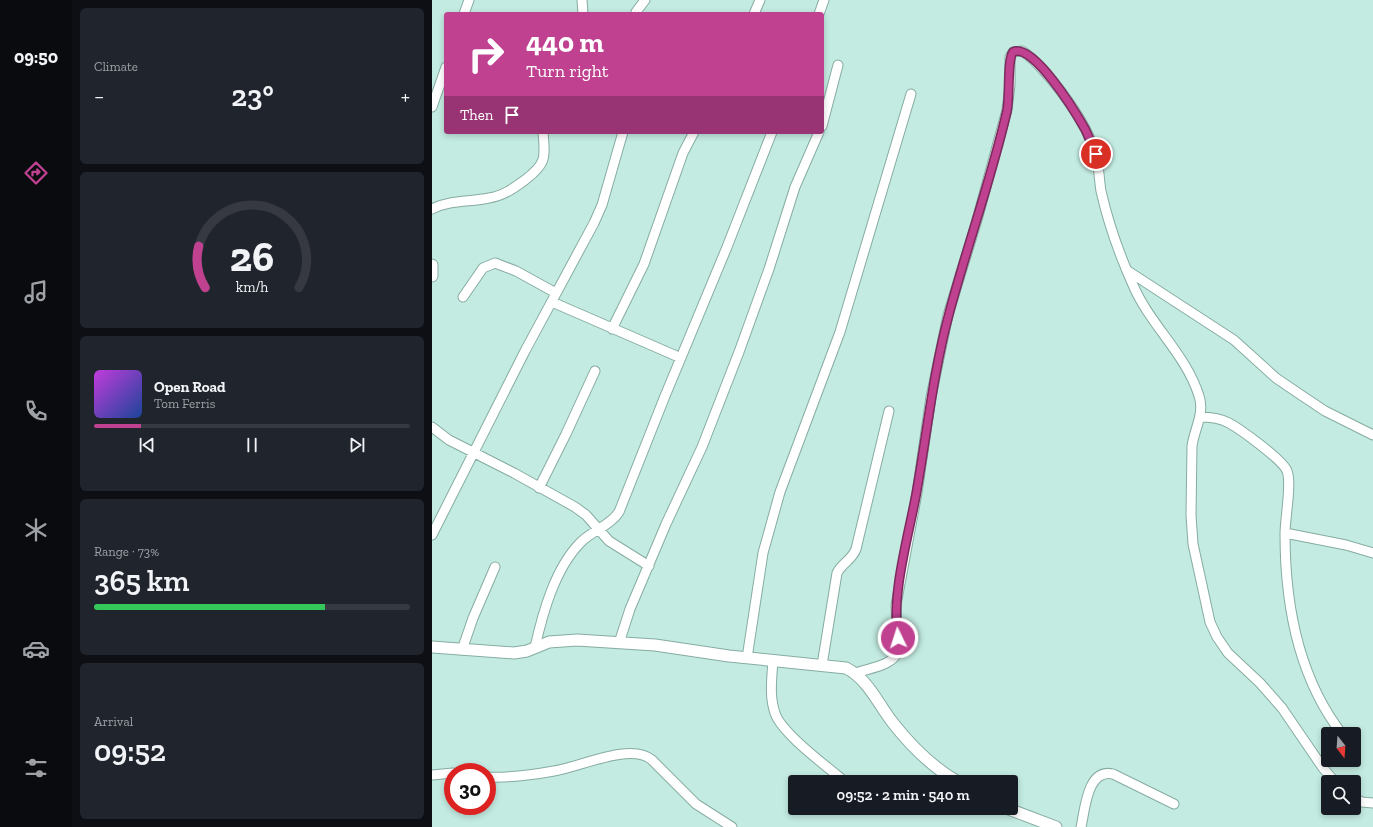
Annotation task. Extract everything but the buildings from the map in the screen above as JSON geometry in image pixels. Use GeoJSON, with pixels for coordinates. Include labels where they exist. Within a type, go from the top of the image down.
{"type":"FeatureCollection","features":[{"type":"Feature","properties":{"kind":"street"},"geometry":{"type":"LineString","coordinates":[[465,12],[469,0]]}},
{"type":"Feature","properties":{"kind":"street"},"geometry":{"type":"LineString","coordinates":[[582,0],[583,12]]}},
{"type":"Feature","properties":{"kind":"street"},"geometry":{"type":"LineString","coordinates":[[636,12],[645,0]]}},
{"type":"Feature","properties":{"kind":"street"},"geometry":{"type":"LineString","coordinates":[[755,12],[760,0]]}},
{"type":"Feature","properties":{"kind":"street"},"geometry":{"type":"LineString","coordinates":[[820,12],[824,0]]}},
{"type":"Feature","properties":{"kind":"street"},"geometry":{"type":"LineString","coordinates":[[856,673],[891,661],[896,656],[898,651],[896,605],[931,397],[948,315],[979,213],[1007,110],[1010,85],[1010,58],[1013,52],[1022,50],[1036,61],[1066,97],[1085,129],[1096,154],[1101,191],[1115,237],[1133,286],[1157,325],[1181,357],[1200,397],[1200,417],[1193,436],[1192,446],[1191,516],[1193,544],[1210,622],[1217,637],[1228,653],[1260,683],[1282,708],[1329,775]]}},
{"type":"Feature","properties":{"kind":"street"},"geometry":{"type":"LineString","coordinates":[[824,118],[838,65]]}},
{"type":"Feature","properties":{"kind":"street"},"geometry":{"type":"LineString","coordinates":[[432,107],[444,72]]}},
{"type":"Feature","properties":{"kind":"street"},"geometry":{"type":"LineString","coordinates":[[747,658],[763,553],[780,492],[840,332],[911,94]]}},
{"type":"Feature","properties":{"kind":"street"},"geometry":{"type":"LineString","coordinates":[[432,210],[447,203],[490,198],[501,195],[516,187],[533,174],[542,164],[545,152],[543,134]]}},
{"type":"Feature","properties":{"kind":"street"},"geometry":{"type":"LineString","coordinates":[[432,535],[473,452],[602,205],[622,134]]}},
{"type":"Feature","properties":{"kind":"street"},"geometry":{"type":"LineString","coordinates":[[612,329],[646,258],[683,153],[693,134]]}},
{"type":"Feature","properties":{"kind":"street"},"geometry":{"type":"LineString","coordinates":[[535,647],[552,590],[571,552],[582,541],[598,529],[611,522],[619,512],[771,134]]}},
{"type":"Feature","properties":{"kind":"street"},"geometry":{"type":"LineString","coordinates":[[619,643],[630,609],[648,566],[702,447],[739,352],[795,187],[818,134]]}},
{"type":"Feature","properties":{"kind":"street"},"geometry":{"type":"LineString","coordinates":[[463,297],[483,268],[495,263],[516,271],[554,297],[612,329],[681,358]]}},
{"type":"Feature","properties":{"kind":"street"},"geometry":{"type":"LineString","coordinates":[[432,265],[432,276]]}},
{"type":"Feature","properties":{"kind":"street"},"geometry":{"type":"LineString","coordinates":[[1128,271],[1234,340],[1276,378],[1301,396],[1325,411],[1373,435]]}},
{"type":"Feature","properties":{"kind":"street"},"geometry":{"type":"LineString","coordinates":[[539,488],[595,371]]}},
{"type":"Feature","properties":{"kind":"street"},"geometry":{"type":"LineString","coordinates":[[822,664],[837,573],[842,565],[852,558],[856,549],[889,411]]}},
{"type":"Feature","properties":{"kind":"street"},"geometry":{"type":"LineString","coordinates":[[1200,417],[1215,418],[1229,423],[1284,465],[1287,471],[1288,483],[1285,533],[1288,595],[1302,660],[1322,705],[1337,727]]}},
{"type":"Feature","properties":{"kind":"street"},"geometry":{"type":"LineString","coordinates":[[432,427],[448,440],[473,452],[586,515],[615,546],[648,566]]}},
{"type":"Feature","properties":{"kind":"street"},"geometry":{"type":"LineString","coordinates":[[1285,533],[1346,545],[1373,553]]}},
{"type":"Feature","properties":{"kind":"street"},"geometry":{"type":"LineString","coordinates":[[462,650],[473,618],[495,567]]}},
{"type":"Feature","properties":{"kind":"street"},"geometry":{"type":"LineString","coordinates":[[432,647],[514,654],[557,640],[619,643],[654,645],[747,658],[822,664],[846,668],[856,673],[867,685],[893,723],[910,743],[928,761],[946,775]]}},
{"type":"Feature","properties":{"kind":"street"},"geometry":{"type":"LineString","coordinates":[[773,660],[772,695],[777,719],[789,732],[837,775]]}},
{"type":"Feature","properties":{"kind":"street"},"geometry":{"type":"LineString","coordinates":[[496,777],[510,777],[554,771],[574,767],[614,754],[639,753],[652,760],[696,804],[732,827]]}},
{"type":"Feature","properties":{"kind":"street"},"geometry":{"type":"LineString","coordinates":[[1081,827],[1091,788],[1099,775],[1104,773],[1113,774],[1174,804]]}},
{"type":"Feature","properties":{"kind":"street"},"geometry":{"type":"LineString","coordinates":[[432,775],[444,774]]}},
{"type":"Feature","properties":{"kind":"street"},"geometry":{"type":"LineString","coordinates":[[1361,802],[1373,803]]}},
{"type":"Feature","properties":{"kind":"street"},"geometry":{"type":"LineString","coordinates":[[1018,813],[1056,827]]}},
{"type":"Feature","properties":{"kind":"route"},"geometry":{"type":"LineString","coordinates":[[898,638],[896,629],[896,605],[931,397],[948,315],[977,220],[1007,110],[1010,85],[1009,61],[1013,52],[1016,50],[1022,50],[1028,54],[1036,61],[1066,97],[1085,129],[1096,154]]}}]}
